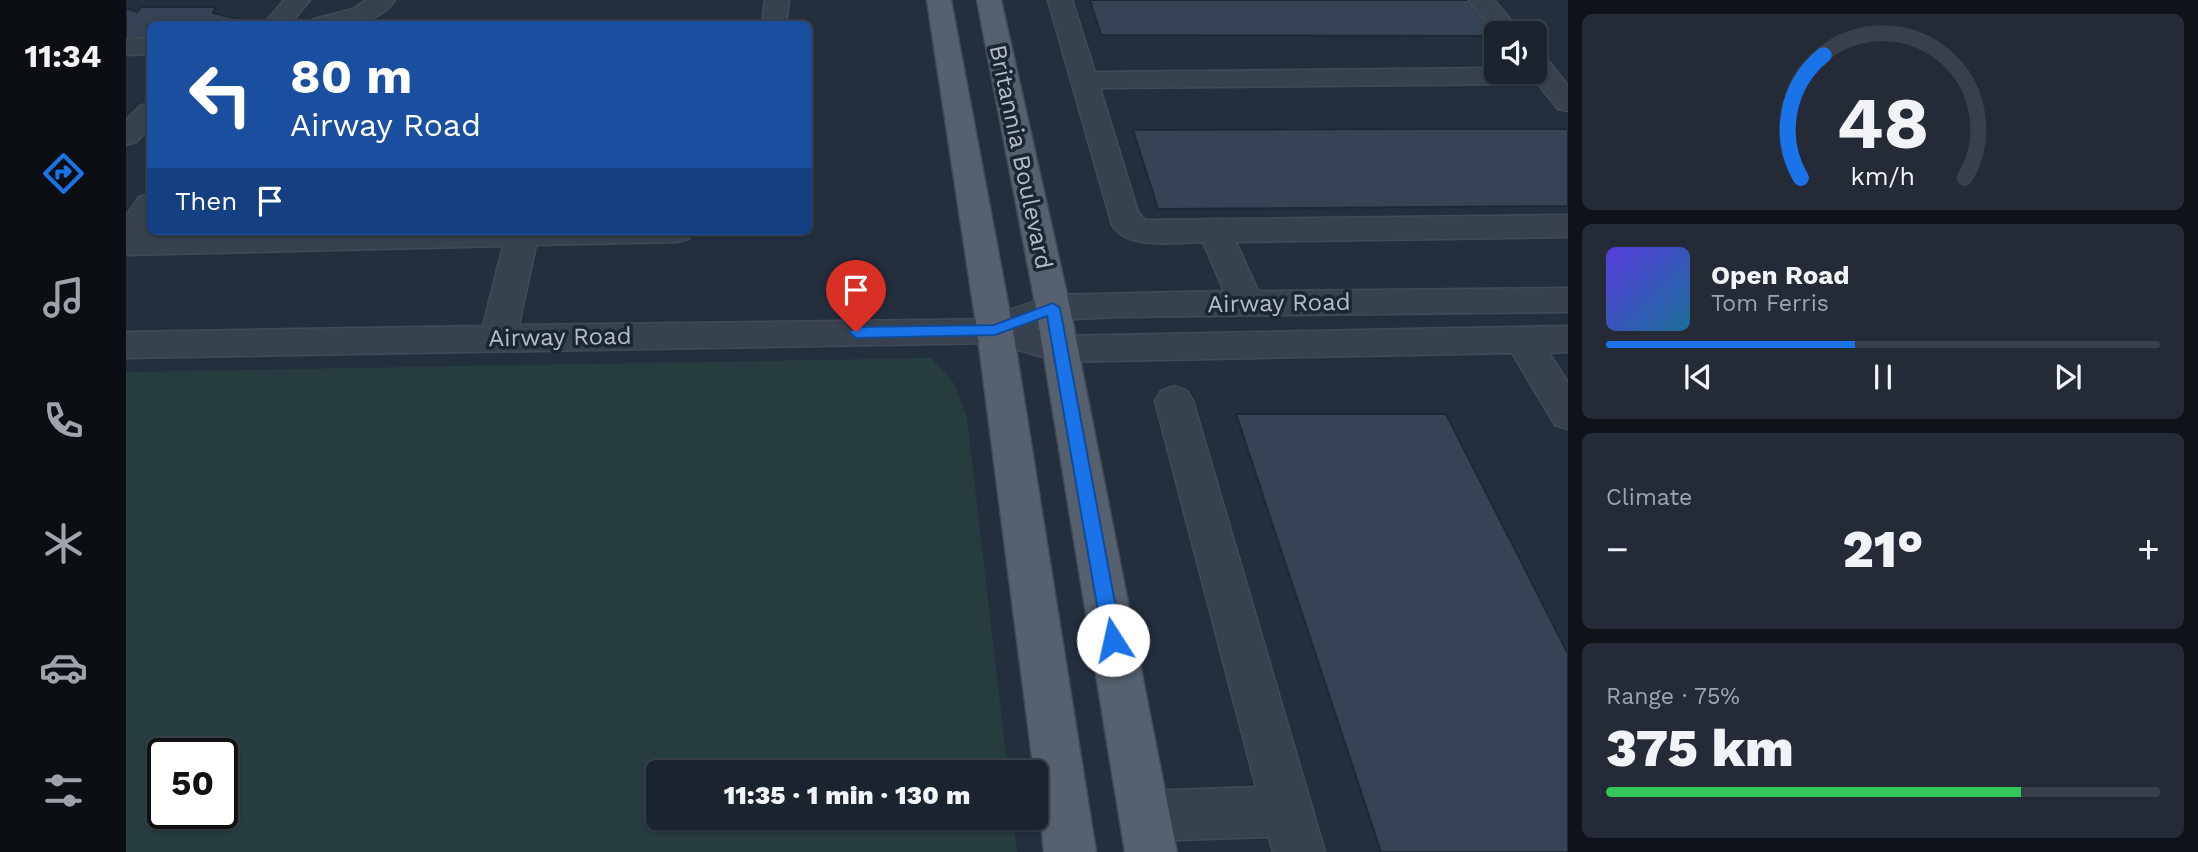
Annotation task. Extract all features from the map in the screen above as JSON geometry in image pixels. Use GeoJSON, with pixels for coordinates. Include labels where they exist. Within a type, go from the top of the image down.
{"type":"FeatureCollection","features":[{"type":"Feature","properties":{"kind":"main road","name":"Britannia Boulevard"},"geometry":{"type":"LineString","coordinates":[[939,0],[995,330],[1070,852]]}},
{"type":"Feature","properties":{"kind":"main road","name":"Britannia Boulevard"},"geometry":{"type":"LineString","coordinates":[[989,0],[1057,328],[1147,834]]}},
{"type":"Feature","properties":{"kind":"street"},"geometry":{"type":"LineString","coordinates":[[279,21],[298,0]]}},
{"type":"Feature","properties":{"kind":"street"},"geometry":{"type":"LineString","coordinates":[[335,21],[362,14],[383,0]]}},
{"type":"Feature","properties":{"kind":"street"},"geometry":{"type":"LineString","coordinates":[[774,21],[777,0]]}},
{"type":"Feature","properties":{"kind":"street"},"geometry":{"type":"LineString","coordinates":[[1059,0],[1122,212],[1128,225],[1140,231],[1568,226]]}},
{"type":"Feature","properties":{"kind":"street"},"geometry":{"type":"LineString","coordinates":[[1481,0],[1499,21]]}},
{"type":"Feature","properties":{"kind":"street"},"geometry":{"type":"LineString","coordinates":[[1083,80],[1484,71]]}},
{"type":"Feature","properties":{"kind":"street"},"geometry":{"type":"LineString","coordinates":[[1547,78],[1568,103]]}},
{"type":"Feature","properties":{"kind":"street"},"geometry":{"type":"LineString","coordinates":[[126,136],[147,115]]}},
{"type":"Feature","properties":{"kind":"street"},"geometry":{"type":"LineString","coordinates":[[126,243],[147,209]]}},
{"type":"Feature","properties":{"kind":"street"},"geometry":{"type":"LineString","coordinates":[[1215,230],[1246,304]]}},
{"type":"Feature","properties":{"kind":"street"},"geometry":{"type":"LineString","coordinates":[[126,243],[443,235]]}},
{"type":"Feature","properties":{"kind":"street"},"geometry":{"type":"LineString","coordinates":[[498,338],[522,235]]}},
{"type":"Feature","properties":{"kind":"street","name":"Airway Road"},"geometry":{"type":"LineString","coordinates":[[1057,328],[1246,304],[1568,300]]}},
{"type":"Feature","properties":{"kind":"street","name":"Airway Road"},"geometry":{"type":"LineString","coordinates":[[126,345],[1057,328],[1568,339]]}},
{"type":"Feature","properties":{"kind":"street"},"geometry":{"type":"LineString","coordinates":[[1522,340],[1568,414]]}},
{"type":"Feature","properties":{"kind":"street"},"geometry":{"type":"LineString","coordinates":[[1147,834],[1293,832],[1174,401]]}},
{"type":"Feature","properties":{"kind":"green space"},"geometry":{"type":"Polygon","coordinates":[[[931,358],[954,383],[967,418],[1007,760],[646,760],[646,830],[1014,830],[1017,852],[126,852],[126,372],[931,358]]]}},
{"type":"Feature","properties":{"kind":"building"},"geometry":{"type":"Polygon","coordinates":[[[1090,0],[1469,0],[1485,21],[1484,36],[1101,35],[1090,0]]]}},
{"type":"Feature","properties":{"kind":"building"},"geometry":{"type":"Polygon","coordinates":[[[141,7],[216,7],[213,13],[238,19],[147,21],[147,38],[126,38],[126,8],[137,12],[141,7]]]}},
{"type":"Feature","properties":{"kind":"building"},"geometry":{"type":"Polygon","coordinates":[[[1568,129],[1568,206],[1158,209],[1133,130],[1568,129]]]}},
{"type":"Feature","properties":{"kind":"building"},"geometry":{"type":"Polygon","coordinates":[[[1236,414],[1446,414],[1568,654],[1568,852],[1381,852],[1236,414]]]}},
{"type":"Feature","properties":{"kind":"route"},"geometry":{"type":"LineString","coordinates":[[856,332],[995,330],[1053,308],[1113,640]]}}]}
